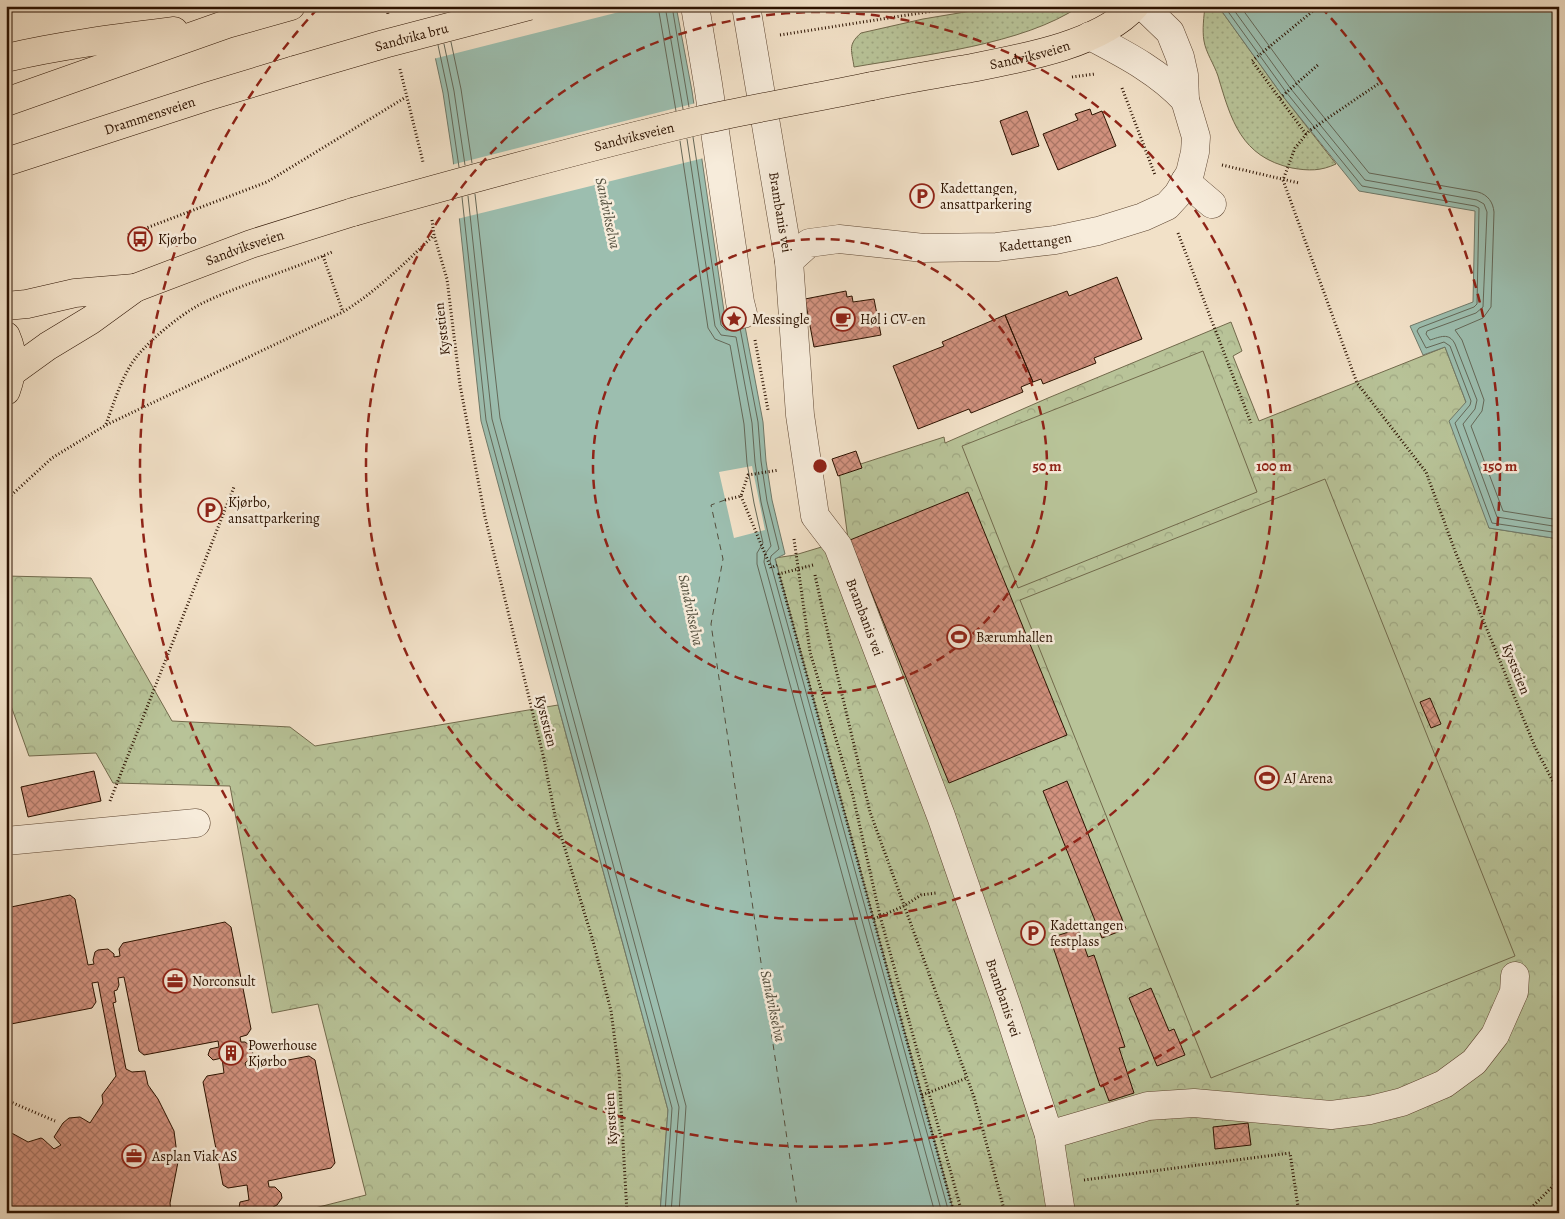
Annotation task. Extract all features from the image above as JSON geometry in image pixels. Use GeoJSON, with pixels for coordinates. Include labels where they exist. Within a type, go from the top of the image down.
{"type":"FeatureCollection","features":[{"type":"Feature","properties":{"kind":"main road","name":"Sandvika bru"},"geometry":{"type":"LineString","coordinates":[[295,70],[384,44],[529,6]]}},
{"type":"Feature","properties":{"kind":"main road","name":"Sandviksveien"},"geometry":{"type":"LineString","coordinates":[[6,306],[27,304],[76,294],[135,288],[242,247],[353,212],[526,163],[699,121],[872,86],[1026,58],[1090,36],[1118,22],[1135,6]]}},
{"type":"Feature","properties":{"kind":"main road"},"geometry":{"type":"LineString","coordinates":[[6,102],[227,24],[285,8]]}},
{"type":"Feature","properties":{"kind":"main road"},"geometry":{"type":"LineString","coordinates":[[6,58],[113,38],[227,24]]}},
{"type":"Feature","properties":{"kind":"main road","name":"Drammensveien"},"geometry":{"type":"LineString","coordinates":[[6,162],[295,70]]}},
{"type":"Feature","properties":{"kind":"main road","name":"Sandviksveien"},"geometry":{"type":"LineString","coordinates":[[9,382],[48,346],[92,320],[135,288]]}},
{"type":"Feature","properties":{"kind":"main road"},"geometry":{"type":"LineString","coordinates":[[6,336],[11,348],[9,382]]}},
{"type":"Feature","properties":{"kind":"street"},"geometry":{"type":"LineString","coordinates":[[695,6],[743,314]]}},
{"type":"Feature","properties":{"kind":"street","name":"Brambanis vei"},"geometry":{"type":"LineString","coordinates":[[746,6],[789,261],[800,415],[815,516],[838,546],[937,807],[1049,1135],[1061,1213]]}},
{"type":"Feature","properties":{"kind":"street","name":"Kadettangen"},"geometry":{"type":"LineString","coordinates":[[789,261],[809,243],[839,239],[924,248],[997,247],[1055,240],[1098,231],[1143,217],[1167,206],[1178,194],[1190,173],[1196,137],[1185,100],[1184,75],[1180,57],[1170,32],[1143,6]]}},
{"type":"Feature","properties":{"kind":"street","name":"Kadettangen"},"geometry":{"type":"LineString","coordinates":[[1090,36],[1139,62],[1170,84],[1185,100]]}},
{"type":"Feature","properties":{"kind":"street"},"geometry":{"type":"LineString","coordinates":[[1185,181],[1212,204]]}},
{"type":"Feature","properties":{"kind":"street"},"geometry":{"type":"LineString","coordinates":[[6,841],[196,823]]}},
{"type":"Feature","properties":{"kind":"street"},"geometry":{"type":"LineString","coordinates":[[1049,1135],[1148,1106],[1194,1103],[1331,1115],[1370,1110],[1402,1102],[1444,1084],[1474,1062],[1495,1035],[1514,992],[1515,976]]}},
{"type":"Feature","properties":{"kind":"path"},"geometry":{"type":"LineString","coordinates":[[386,6],[388,15]]}},
{"type":"Feature","properties":{"kind":"path"},"geometry":{"type":"LineString","coordinates":[[752,40],[965,6]]}},
{"type":"Feature","properties":{"kind":"path"},"geometry":{"type":"LineString","coordinates":[[1306,134],[1252,61],[1319,6]]}},
{"type":"Feature","properties":{"kind":"path"},"geometry":{"type":"LineString","coordinates":[[398,61],[423,160]]}},
{"type":"Feature","properties":{"kind":"path"},"geometry":{"type":"LineString","coordinates":[[1280,98],[1319,64]]}},
{"type":"Feature","properties":{"kind":"path"},"geometry":{"type":"LineString","coordinates":[[1070,77],[1099,74]]}},
{"type":"Feature","properties":{"kind":"path"},"geometry":{"type":"LineString","coordinates":[[1283,180],[1296,148],[1306,134],[1378,84]]}},
{"type":"Feature","properties":{"kind":"path"},"geometry":{"type":"LineString","coordinates":[[1121,86],[1157,181]]}},
{"type":"Feature","properties":{"kind":"path"},"geometry":{"type":"LineString","coordinates":[[128,235],[267,182],[406,97]]}},
{"type":"Feature","properties":{"kind":"path"},"geometry":{"type":"LineString","coordinates":[[1225,158],[1222,166],[1298,183]]}},
{"type":"Feature","properties":{"kind":"path","name":"Kyststien"},"geometry":{"type":"LineString","coordinates":[[1283,180],[1356,383],[1426,472],[1535,747],[1559,793]]}},
{"type":"Feature","properties":{"kind":"path"},"geometry":{"type":"LineString","coordinates":[[1177,230],[1252,423]]}},
{"type":"Feature","properties":{"kind":"path","name":"Kyststien"},"geometry":{"type":"LineString","coordinates":[[343,312],[365,298],[383,283],[434,235],[447,279],[460,385],[485,517],[556,816],[593,941],[611,1011],[619,1072],[627,1213]]}},
{"type":"Feature","properties":{"kind":"path"},"geometry":{"type":"LineString","coordinates":[[6,500],[52,458],[106,425],[343,312],[323,256],[205,302],[169,326],[137,355],[121,384],[106,425]]}},
{"type":"Feature","properties":{"kind":"path"},"geometry":{"type":"LineString","coordinates":[[743,314],[751,320],[769,416]]}},
{"type":"Feature","properties":{"kind":"path"},"geometry":{"type":"LineString","coordinates":[[775,470],[748,475],[741,496],[771,568],[777,565]]}},
{"type":"Feature","properties":{"kind":"path"},"geometry":{"type":"LineString","coordinates":[[121,830],[110,800],[234,487]]}},
{"type":"Feature","properties":{"kind":"path"},"geometry":{"type":"LineString","coordinates":[[725,500],[741,496]]}},
{"type":"Feature","properties":{"kind":"path"},"geometry":{"type":"LineString","coordinates":[[815,516],[810,549],[834,661],[870,812],[974,1097],[1005,1213]]}},
{"type":"Feature","properties":{"kind":"path"},"geometry":{"type":"LineString","coordinates":[[794,538],[810,652],[854,796],[880,916],[962,1213]]}},
{"type":"Feature","properties":{"kind":"path"},"geometry":{"type":"LineString","coordinates":[[813,565],[779,574],[954,1213]]}},
{"type":"Feature","properties":{"kind":"path"},"geometry":{"type":"LineString","coordinates":[[874,919],[904,906],[921,895],[945,892],[950,903],[967,893]]}},
{"type":"Feature","properties":{"kind":"path"},"geometry":{"type":"LineString","coordinates":[[922,1095],[967,1078]]}},
{"type":"Feature","properties":{"kind":"path"},"geometry":{"type":"LineString","coordinates":[[6,1100],[55,1121]]}},
{"type":"Feature","properties":{"kind":"path"},"geometry":{"type":"LineString","coordinates":[[1056,1184],[1290,1153],[1300,1213]]}},
{"type":"Feature","properties":{"kind":"path"},"geometry":{"type":"LineString","coordinates":[[1526,1213],[1559,1180]]}},
{"type":"Feature","properties":{"kind":"green space"},"geometry":{"type":"Polygon","coordinates":[[[1001,6],[1080,6],[1057,19],[1001,39],[940,53],[854,67],[852,45],[861,33],[923,19],[1001,6]]]}},
{"type":"Feature","properties":{"kind":"green space"},"geometry":{"type":"Polygon","coordinates":[[[1205,6],[1218,6],[1282,95],[1336,164],[1315,170],[1292,168],[1275,163],[1250,146],[1234,122],[1205,45],[1203,23],[1205,6]]]}},
{"type":"Feature","properties":{"kind":"green space"},"geometry":{"type":"Polygon","coordinates":[[[1231,322],[1242,351],[1233,356],[1259,421],[1445,347],[1466,402],[1489,528],[1559,539],[1559,1213],[954,1213],[775,558],[795,555],[848,539],[839,471],[944,437],[945,443],[1231,322]]]}},
{"type":"Feature","properties":{"kind":"green space"},"geometry":{"type":"Polygon","coordinates":[[[1203,351],[1257,492],[1018,588],[962,446],[1203,351]]]}},
{"type":"Feature","properties":{"kind":"green space","name":"AJ Arena"},"geometry":{"type":"Polygon","coordinates":[[[1325,479],[1515,956],[1211,1078],[1020,600],[1325,479]]]}},
{"type":"Feature","properties":{"kind":"green space"},"geometry":{"type":"Polygon","coordinates":[[[6,576],[91,578],[172,721],[290,727],[315,746],[558,705],[668,1110],[660,1213],[308,1213],[307,1210],[366,1195],[318,1004],[272,1013],[230,786],[113,783],[96,753],[29,756],[6,692],[6,576]]]}},
{"type":"Feature","properties":{"kind":"water","name":"Sandvikselva"},"geometry":{"type":"Polygon","coordinates":[[[424,6],[676,6],[692,91],[726,325],[744,321],[763,422],[772,500],[785,554],[775,559],[954,1213],[660,1213],[668,1110],[481,421],[453,159],[443,93],[424,6]]]}},
{"type":"Feature","properties":{"kind":"water"},"geometry":{"type":"Polygon","coordinates":[[[1218,6],[1559,6],[1559,539],[1489,528],[1449,421],[1466,402],[1445,347],[1423,355],[1410,326],[1473,302],[1475,211],[1359,191],[1282,95],[1218,6]]]}},
{"type":"Feature","properties":{"kind":"pier"},"geometry":{"type":"Polygon","coordinates":[[[433,6],[643,6],[433,59],[422,9],[433,6]]]}},
{"type":"Feature","properties":{"kind":"pier"},"geometry":{"type":"Polygon","coordinates":[[[696,103],[704,158],[457,219],[451,165],[696,103]]]}},
{"type":"Feature","properties":{"kind":"pier"},"geometry":{"type":"Polygon","coordinates":[[[752,466],[765,530],[734,538],[719,472],[752,466]]]}},
{"type":"Feature","properties":{"kind":"building"},"geometry":{"type":"Polygon","coordinates":[[[1090,109],[1092,115],[1102,111],[1116,146],[1058,170],[1043,134],[1078,120],[1075,114],[1090,109]]]}},
{"type":"Feature","properties":{"kind":"building"},"geometry":{"type":"Polygon","coordinates":[[[1027,111],[1039,146],[1012,155],[1000,121],[1027,111]]]}},
{"type":"Feature","properties":{"kind":"building"},"geometry":{"type":"Polygon","coordinates":[[[1117,277],[1142,339],[1094,358],[1096,363],[1043,384],[1041,379],[1033,382],[1005,315],[1067,291],[1069,296],[1117,277]]]}},
{"type":"Feature","properties":{"kind":"building","name":"Høl i CV-en"},"geometry":{"type":"Polygon","coordinates":[[[846,291],[847,297],[852,296],[853,302],[874,299],[881,335],[814,347],[805,299],[846,291]]]}},
{"type":"Feature","properties":{"kind":"building"},"geometry":{"type":"Polygon","coordinates":[[[1005,315],[1033,382],[1021,387],[1023,392],[971,413],[969,409],[918,429],[893,366],[944,346],[942,342],[1005,315]]]}},
{"type":"Feature","properties":{"kind":"building"},"geometry":{"type":"Polygon","coordinates":[[[856,451],[862,468],[838,476],[832,459],[856,451]]]}},
{"type":"Feature","properties":{"kind":"building","name":"Bærumhallen"},"geometry":{"type":"Polygon","coordinates":[[[968,492],[1067,735],[949,783],[850,540],[968,492]]]}},
{"type":"Feature","properties":{"kind":"building"},"geometry":{"type":"Polygon","coordinates":[[[1430,698],[1441,724],[1431,728],[1420,702],[1430,698]]]}},
{"type":"Feature","properties":{"kind":"building"},"geometry":{"type":"Polygon","coordinates":[[[94,771],[101,801],[28,817],[21,787],[94,771]]]}},
{"type":"Feature","properties":{"kind":"building"},"geometry":{"type":"Polygon","coordinates":[[[1067,781],[1126,929],[1102,938],[1043,791],[1067,781]]]}},
{"type":"Feature","properties":{"kind":"building","name":"Powerhouse Kjørbo"},"geometry":{"type":"Polygon","coordinates":[[[70,895],[75,899],[88,965],[94,964],[95,952],[98,950],[108,949],[114,954],[114,957],[120,956],[119,949],[123,943],[225,922],[231,927],[251,1029],[247,1035],[240,1037],[241,1042],[245,1042],[252,1047],[253,1056],[245,1063],[247,1068],[309,1056],[315,1060],[335,1163],[331,1168],[268,1181],[269,1187],[275,1187],[281,1193],[282,1198],[273,1207],[274,1213],[242,1212],[239,1208],[240,1202],[249,1200],[247,1185],[228,1188],[223,1185],[203,1082],[207,1076],[224,1073],[222,1058],[213,1060],[208,1055],[210,1049],[219,1047],[218,1041],[144,1055],[139,1051],[124,977],[118,978],[119,985],[117,990],[114,991],[116,1002],[113,1003],[126,1069],[132,1072],[145,1071],[148,1085],[158,1099],[174,1131],[178,1162],[170,1203],[171,1213],[6,1213],[6,1135],[8,1131],[28,1142],[41,1138],[54,1149],[61,1145],[54,1137],[63,1123],[69,1118],[80,1117],[90,1123],[103,1103],[102,1095],[116,1076],[98,982],[92,983],[96,1002],[92,1008],[6,1025],[6,908],[70,895]]]}},
{"type":"Feature","properties":{"kind":"building"},"geometry":{"type":"Polygon","coordinates":[[[1078,929],[1088,957],[1094,955],[1125,1047],[1119,1048],[1134,1093],[1109,1101],[1103,1085],[1100,1086],[1050,938],[1078,929]]]}},
{"type":"Feature","properties":{"kind":"building"},"geometry":{"type":"Polygon","coordinates":[[[1151,988],[1169,1031],[1174,1029],[1185,1055],[1157,1066],[1129,998],[1151,988]]]}},
{"type":"Feature","properties":{"kind":"building"},"geometry":{"type":"Polygon","coordinates":[[[1248,1123],[1251,1145],[1215,1149],[1213,1127],[1248,1123]]]}},
{"type":"Feature","properties":{"kind":"ferry route"},"geometry":{"type":"LineString","coordinates":[[725,500],[711,505],[723,559],[711,624],[798,1213]]}},
{"type":"Feature","properties":{"kind":"place","name":"Kadettangen, ansattparkering"},"geometry":{"type":"Point","coordinates":[922,196]}},
{"type":"Feature","properties":{"kind":"place","name":"Kjørbo"},"geometry":{"type":"Point","coordinates":[140,239]}},
{"type":"Feature","properties":{"kind":"place","name":"Messingle"},"geometry":{"type":"Point","coordinates":[734,319]}},
{"type":"Feature","properties":{"kind":"place","name":"Høl i CV-en"},"geometry":{"type":"Point","coordinates":[843,319]}},
{"type":"Feature","properties":{"kind":"place","name":"Kjørbo, ansattparkering"},"geometry":{"type":"Point","coordinates":[210,510]}},
{"type":"Feature","properties":{"kind":"place","name":"Bærumhallen"},"geometry":{"type":"Point","coordinates":[959,637]}},
{"type":"Feature","properties":{"kind":"place","name":"AJ Arena"},"geometry":{"type":"Point","coordinates":[1267,778]}},
{"type":"Feature","properties":{"kind":"place","name":"Kadettangen festplass"},"geometry":{"type":"Point","coordinates":[1033,933]}},
{"type":"Feature","properties":{"kind":"place","name":"Norconsult"},"geometry":{"type":"Point","coordinates":[175,981]}},
{"type":"Feature","properties":{"kind":"place","name":"Powerhouse Kjørbo"},"geometry":{"type":"Point","coordinates":[231,1053]}},
{"type":"Feature","properties":{"kind":"place","name":"Asplan Viak AS"},"geometry":{"type":"Point","coordinates":[134,1156]}}]}
